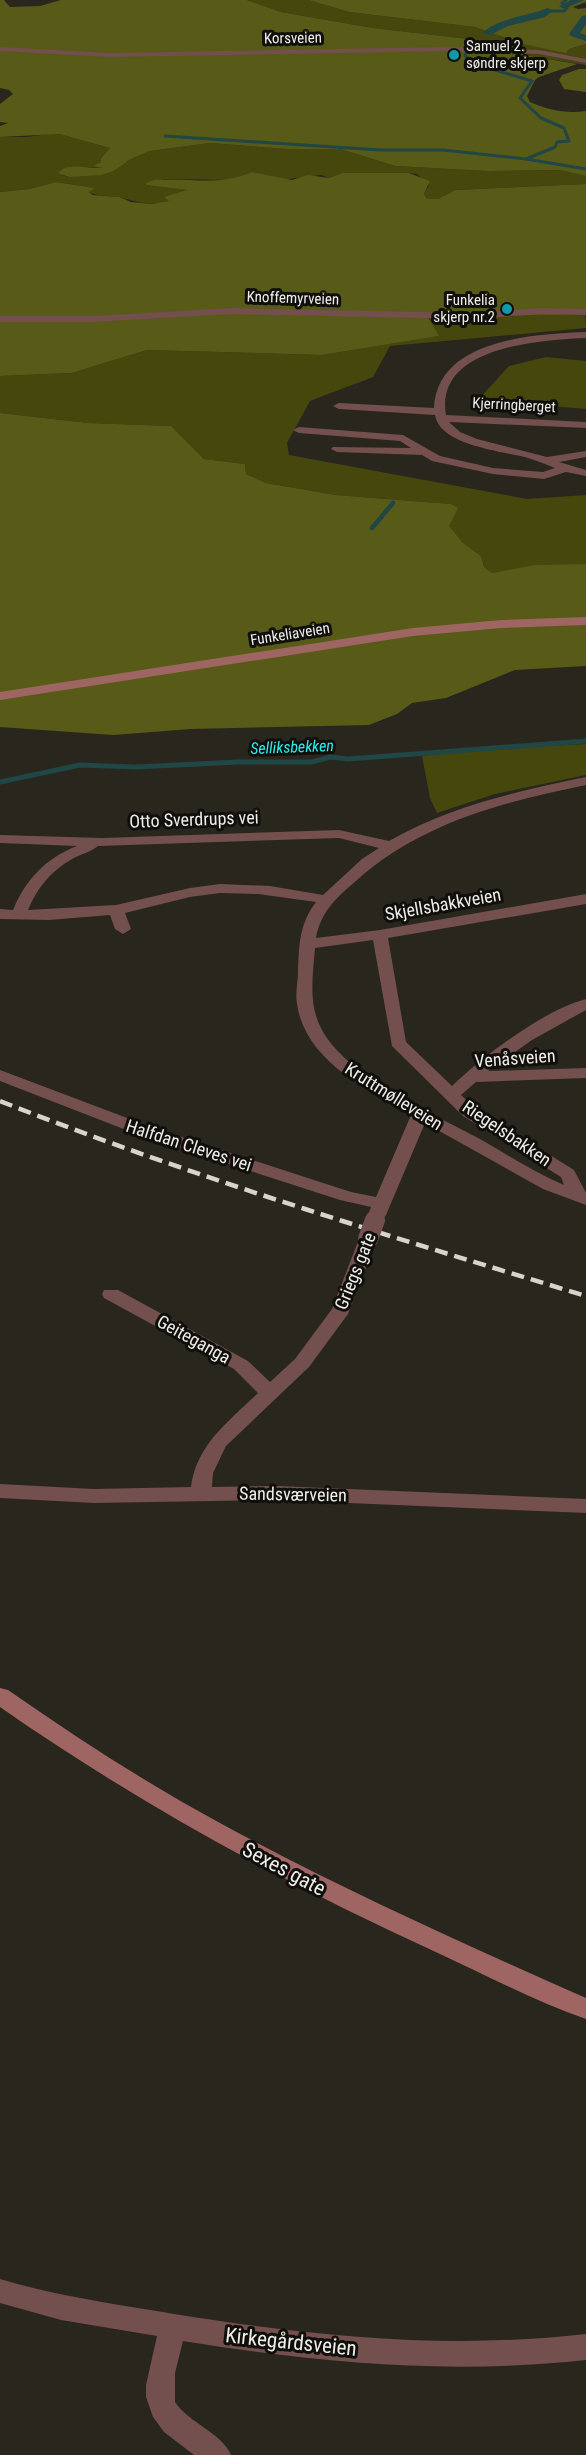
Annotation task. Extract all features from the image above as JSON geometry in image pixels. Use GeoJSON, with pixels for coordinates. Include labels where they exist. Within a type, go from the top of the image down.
{"type":"FeatureCollection","features":[{"type":"Feature","properties":{"kind":"street","name":"Korsveien"},"geometry":{"type":"LineString","coordinates":[[0,49],[110,55],[450,49],[539,52],[586,61]]}},
{"type":"Feature","properties":{"kind":"street","name":"Knoffemyrveien"},"geometry":{"type":"LineString","coordinates":[[0,319],[93,319],[232,311],[471,316],[541,311],[586,312]]}},
{"type":"Feature","properties":{"kind":"street"},"geometry":{"type":"LineString","coordinates":[[439,415],[442,384],[464,360],[493,347],[529,340],[586,336]]}},
{"type":"Feature","properties":{"kind":"street","name":"Kjerringberget"},"geometry":{"type":"LineString","coordinates":[[339,406],[586,424]]}},
{"type":"Feature","properties":{"kind":"street","name":"Kjerringberget"},"geometry":{"type":"LineString","coordinates":[[439,415],[455,433],[472,441],[548,460],[563,469],[586,473]]}},
{"type":"Feature","properties":{"kind":"street","name":"Kjerringberget"},"geometry":{"type":"LineString","coordinates":[[299,430],[403,438],[422,452],[446,462],[511,473],[544,476],[563,469]]}},
{"type":"Feature","properties":{"kind":"street","name":"Kjerringberget"},"geometry":{"type":"LineString","coordinates":[[337,449],[422,452]]}},
{"type":"Feature","properties":{"kind":"street","name":"Kjerringberget"},"geometry":{"type":"LineString","coordinates":[[548,460],[586,454]]}},
{"type":"Feature","properties":{"kind":"street","name":"Funkeliaveien"},"geometry":{"type":"LineString","coordinates":[[0,696],[425,631],[501,624],[586,621]]}},
{"type":"Feature","properties":{"kind":"street","name":"Kruttmølleveien"},"geometry":{"type":"LineString","coordinates":[[583,1195],[549,1185],[518,1166],[420,1115],[370,1085],[343,1066],[326,1048],[314,1030],[305,1006],[306,944],[315,914],[363,864],[388,846],[430,825],[496,800],[586,781]]}},
{"type":"Feature","properties":{"kind":"street","name":"Otto Sverdrups vei"},"geometry":{"type":"LineString","coordinates":[[0,839],[102,842],[339,834],[355,836],[388,846]]}},
{"type":"Feature","properties":{"kind":"street"},"geometry":{"type":"LineString","coordinates":[[18,915],[27,891],[49,868],[68,853],[102,842]]}},
{"type":"Feature","properties":{"kind":"street"},"geometry":{"type":"LineString","coordinates":[[0,914],[82,914],[116,910],[200,891],[234,888],[282,891],[327,900]]}},
{"type":"Feature","properties":{"kind":"street","name":"Skjellsbakkveien"},"geometry":{"type":"LineString","coordinates":[[306,944],[380,935],[586,899]]}},
{"type":"Feature","properties":{"kind":"street"},"geometry":{"type":"LineString","coordinates":[[116,910],[123,929]]}},
{"type":"Feature","properties":{"kind":"street","name":"Riegelsbakken"},"geometry":{"type":"LineString","coordinates":[[380,935],[398,1043],[452,1095],[485,1122],[568,1174],[583,1195]]}},
{"type":"Feature","properties":{"kind":"street"},"geometry":{"type":"LineString","coordinates":[[471,1077],[556,1017],[586,1004]]}},
{"type":"Feature","properties":{"kind":"street","name":"Venåsveien"},"geometry":{"type":"LineString","coordinates":[[452,1095],[471,1077],[586,1073]]}},
{"type":"Feature","properties":{"kind":"street","name":"Halfdan Cleves vei"},"geometry":{"type":"LineString","coordinates":[[0,1075],[145,1131],[346,1196],[378,1212]]}},
{"type":"Feature","properties":{"kind":"street","name":"Griegs gate"},"geometry":{"type":"LineString","coordinates":[[201,1493],[204,1473],[218,1442],[302,1363],[341,1310],[378,1212],[420,1115]]}},
{"type":"Feature","properties":{"kind":"street","name":"Geiteganga"},"geometry":{"type":"LineString","coordinates":[[111,1294],[241,1365],[270,1394]]}},
{"type":"Feature","properties":{"kind":"street","name":"Sandsværveien"},"geometry":{"type":"LineString","coordinates":[[0,1491],[94,1496],[301,1493],[586,1506]]}},
{"type":"Feature","properties":{"kind":"street","name":"Sexes gate"},"geometry":{"type":"LineString","coordinates":[[0,1696],[145,1792],[265,1859],[398,1926],[586,2009]]}},
{"type":"Feature","properties":{"kind":"street","name":"Kirkegårdsveien"},"geometry":{"type":"LineString","coordinates":[[0,2291],[90,2313],[315,2347],[456,2355],[541,2353],[586,2347]]}},
{"type":"Feature","properties":{"kind":"street"},"geometry":{"type":"LineString","coordinates":[[173,2326],[160,2378],[161,2406],[169,2417],[217,2455]]}},
{"type":"Feature","properties":{"kind":"shaded area"},"geometry":{"type":"Polygon","coordinates":[[[0,0],[4,0],[10,7],[40,6],[61,0],[247,0],[281,12],[373,28],[469,39],[530,56],[577,64],[539,77],[527,96],[530,102],[551,109],[565,112],[586,111],[586,176],[560,170],[487,171],[395,166],[340,149],[287,149],[210,143],[150,151],[131,159],[114,171],[101,175],[69,177],[58,173],[62,169],[73,166],[102,168],[93,166],[101,162],[101,158],[110,148],[59,134],[0,137],[0,126],[8,123],[0,122],[0,104],[13,94],[9,90],[0,88],[0,0]]]}},
{"type":"Feature","properties":{"kind":"shaded area"},"geometry":{"type":"Polygon","coordinates":[[[247,0],[308,0],[349,12],[475,27],[523,44],[569,49],[586,44],[586,65],[530,56],[469,39],[373,28],[281,12],[247,0]]]}},
{"type":"Feature","properties":{"kind":"shaded area"},"geometry":{"type":"Polygon","coordinates":[[[308,0],[586,0],[573,7],[586,8],[586,16],[583,17],[586,19],[586,44],[569,49],[566,53],[523,44],[475,27],[349,12],[308,0]]]}},
{"type":"Feature","properties":{"kind":"shaded area"},"geometry":{"type":"Polygon","coordinates":[[[586,69],[586,92],[564,89],[559,80],[562,75],[586,69]]]}},
{"type":"Feature","properties":{"kind":"shaded area"},"geometry":{"type":"Polygon","coordinates":[[[59,134],[110,148],[101,158],[101,162],[95,166],[105,168],[71,166],[62,175],[69,177],[114,171],[131,159],[150,151],[210,143],[287,149],[340,149],[395,166],[487,171],[561,170],[586,176],[586,184],[455,190],[438,199],[427,199],[424,194],[429,185],[417,174],[342,173],[329,178],[321,175],[281,180],[252,172],[230,180],[165,179],[146,185],[189,190],[171,200],[155,204],[95,195],[89,192],[94,188],[57,182],[28,189],[0,192],[0,137],[59,134]]]}},
{"type":"Feature","properties":{"kind":"shaded area"},"geometry":{"type":"Polygon","coordinates":[[[252,172],[292,180],[308,175],[329,178],[342,173],[409,173],[430,181],[424,194],[427,199],[438,199],[455,190],[586,184],[586,314],[428,317],[439,336],[322,355],[147,350],[72,373],[0,376],[0,192],[29,189],[56,182],[95,188],[89,192],[93,195],[119,197],[131,202],[152,204],[169,201],[164,197],[187,190],[146,185],[154,180],[215,180],[239,177],[252,172]]]}},
{"type":"Feature","properties":{"kind":"shaded area"},"geometry":{"type":"Polygon","coordinates":[[[585,313],[586,328],[390,346],[373,377],[310,401],[287,443],[289,455],[527,499],[586,495],[586,564],[492,573],[484,567],[481,556],[462,542],[448,526],[451,504],[336,495],[266,483],[246,474],[245,464],[204,459],[171,426],[88,423],[0,413],[0,376],[72,373],[147,350],[322,355],[438,336],[428,316],[585,313]]]}},
{"type":"Feature","properties":{"kind":"shaded area"},"geometry":{"type":"Polygon","coordinates":[[[546,357],[586,361],[586,409],[478,400],[509,366],[546,357]]]}},
{"type":"Feature","properties":{"kind":"shaded area"},"geometry":{"type":"Polygon","coordinates":[[[0,413],[88,423],[171,426],[204,459],[245,464],[246,474],[266,483],[336,495],[451,504],[458,508],[449,526],[462,542],[481,556],[484,567],[492,573],[535,565],[586,564],[586,666],[515,670],[446,698],[412,703],[397,714],[369,725],[191,729],[113,735],[0,727],[0,413]]]}},
{"type":"Feature","properties":{"kind":"shaded area"},"geometry":{"type":"Polygon","coordinates":[[[586,744],[586,775],[495,794],[437,813],[430,798],[422,756],[501,748],[586,744]]]}},
{"type":"Feature","properties":{"kind":"waterway"},"geometry":{"type":"LineString","coordinates":[[548,11],[564,11],[567,8],[562,3],[566,0]]}},
{"type":"Feature","properties":{"kind":"waterway"},"geometry":{"type":"LineString","coordinates":[[564,6],[579,0]]}},
{"type":"Feature","properties":{"kind":"waterway"},"geometry":{"type":"LineString","coordinates":[[487,33],[505,24],[542,15],[548,11]]}},
{"type":"Feature","properties":{"kind":"waterway"},"geometry":{"type":"LineString","coordinates":[[585,18],[574,34],[586,38]]}},
{"type":"Feature","properties":{"kind":"waterway"},"geometry":{"type":"LineString","coordinates":[[468,40],[471,44],[469,49]]}},
{"type":"Feature","properties":{"kind":"waterway"},"geometry":{"type":"LineString","coordinates":[[468,50],[465,55],[471,63],[532,81],[520,98],[541,118],[564,128],[569,141],[557,142],[555,147],[526,159]]}},
{"type":"Feature","properties":{"kind":"waterway"},"geometry":{"type":"LineString","coordinates":[[165,136],[380,150],[443,150],[526,159]]}},
{"type":"Feature","properties":{"kind":"waterway"},"geometry":{"type":"LineString","coordinates":[[526,159],[586,169]]}},
{"type":"Feature","properties":{"kind":"waterway"},"geometry":{"type":"LineString","coordinates":[[372,528],[393,503]]}},
{"type":"Feature","properties":{"kind":"waterway","name":"Selliksbekken"},"geometry":{"type":"LineString","coordinates":[[0,782],[80,765],[136,767],[238,762],[312,762],[330,757],[348,759],[586,741]]}},
{"type":"Feature","properties":{"kind":"railway"},"geometry":{"type":"LineString","coordinates":[[0,1101],[218,1180],[586,1296]]}},
{"type":"Feature","properties":{"kind":"place","name":"Samuel 2. søndre skjerp"},"geometry":{"type":"Point","coordinates":[454,55]}},
{"type":"Feature","properties":{"kind":"place","name":"Funkelia skjerp nr.2"},"geometry":{"type":"Point","coordinates":[507,309]}}]}
